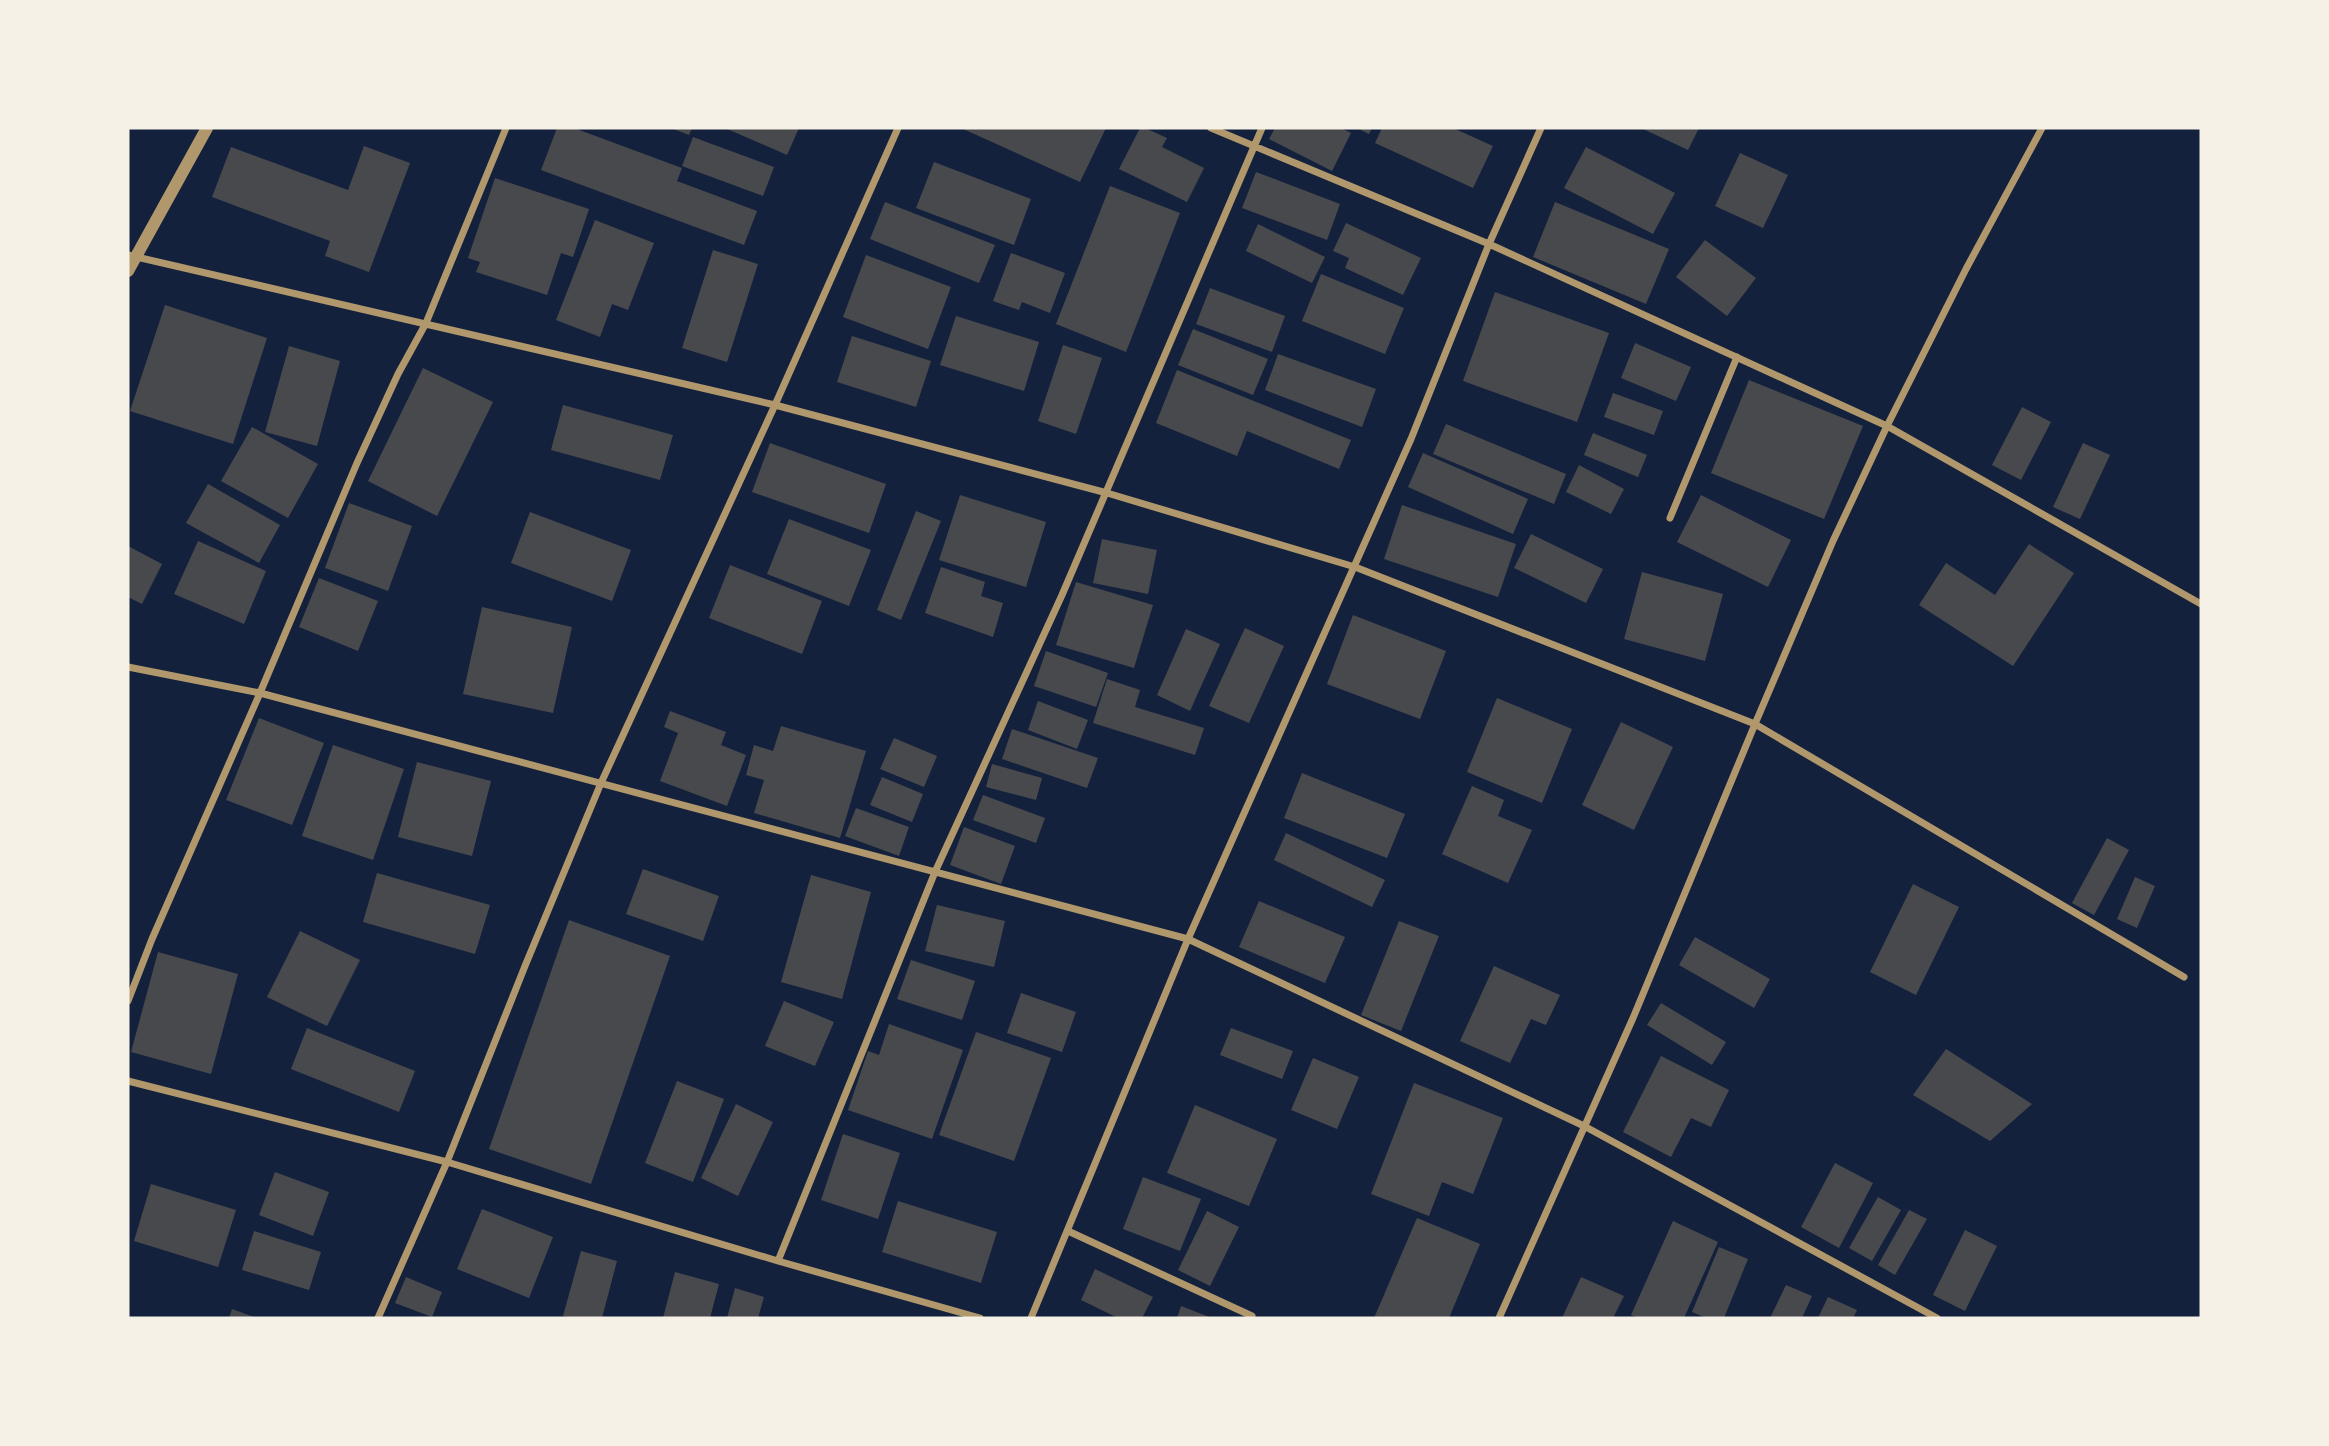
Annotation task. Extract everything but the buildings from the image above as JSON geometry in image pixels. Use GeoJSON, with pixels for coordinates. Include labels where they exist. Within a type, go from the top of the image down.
{"type":"FeatureCollection","features":[{"type":"Feature","properties":{"kind":"street"},"geometry":{"type":"LineString","coordinates":[[128,271],[132,256],[207,128]]}},
{"type":"Feature","properties":{"kind":"street"},"geometry":{"type":"LineString","coordinates":[[128,1001],[152,939],[357,463],[398,374],[426,323],[506,128]]}},
{"type":"Feature","properties":{"kind":"street"},"geometry":{"type":"LineString","coordinates":[[378,1318],[447,1162],[601,783],[775,405],[898,128]]}},
{"type":"Feature","properties":{"kind":"street"},"geometry":{"type":"LineString","coordinates":[[1212,128],[1489,244],[1887,426],[2201,604]]}},
{"type":"Feature","properties":{"kind":"street"},"geometry":{"type":"LineString","coordinates":[[778,1261],[935,872],[1107,493],[1262,128]]}},
{"type":"Feature","properties":{"kind":"street"},"geometry":{"type":"LineString","coordinates":[[1031,1318],[1188,939],[1411,439],[1489,244],[1541,128]]}},
{"type":"Feature","properties":{"kind":"street"},"geometry":{"type":"LineString","coordinates":[[1499,1318],[1633,1018],[1833,541],[1966,269],[2042,128]]}},
{"type":"Feature","properties":{"kind":"street"},"geometry":{"type":"LineString","coordinates":[[132,256],[775,405],[1107,493],[1355,567],[1755,724],[2184,977]]}},
{"type":"Feature","properties":{"kind":"street"},"geometry":{"type":"LineString","coordinates":[[1670,519],[1737,357]]}},
{"type":"Feature","properties":{"kind":"street"},"geometry":{"type":"LineString","coordinates":[[128,667],[260,693],[1188,939],[1584,1126],[1937,1318]]}},
{"type":"Feature","properties":{"kind":"street"},"geometry":{"type":"LineString","coordinates":[[128,1081],[447,1162],[980,1318]]}},
{"type":"Feature","properties":{"kind":"street"},"geometry":{"type":"LineString","coordinates":[[1068,1231],[1252,1316]]}}]}
